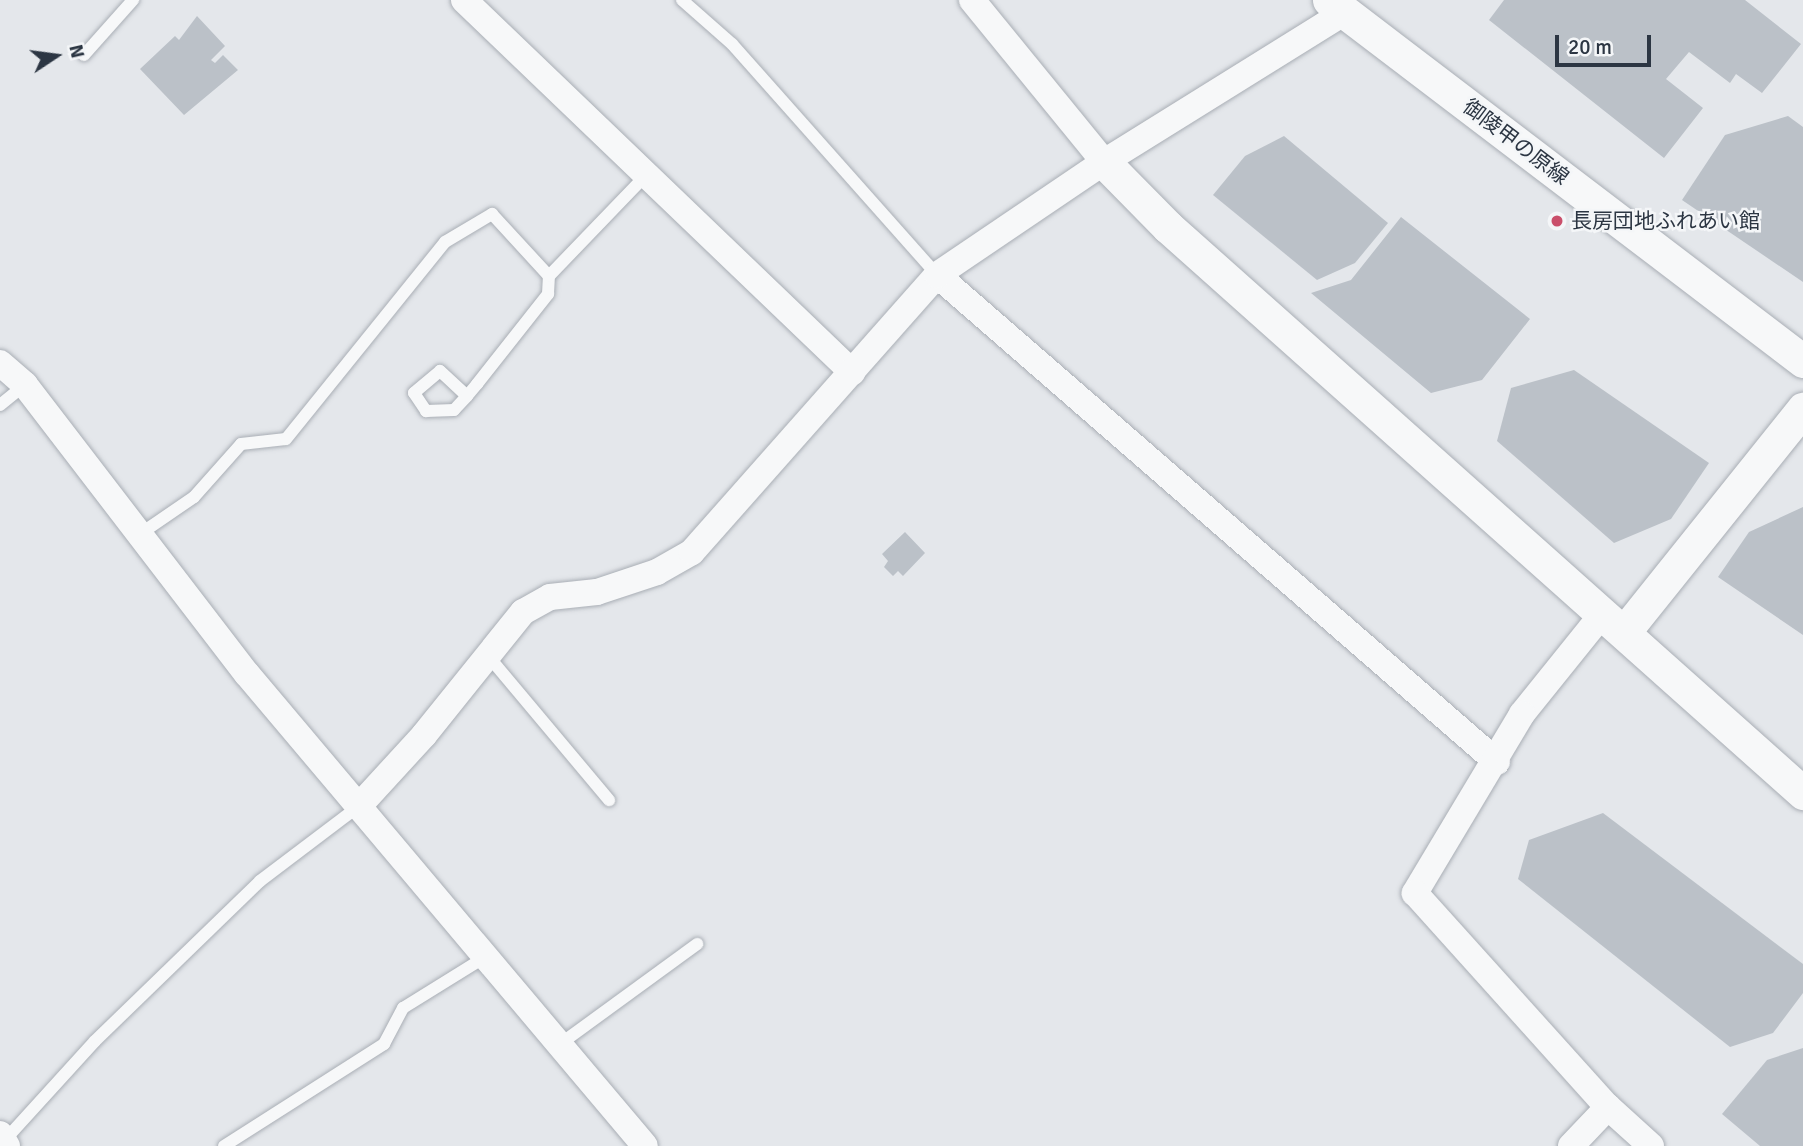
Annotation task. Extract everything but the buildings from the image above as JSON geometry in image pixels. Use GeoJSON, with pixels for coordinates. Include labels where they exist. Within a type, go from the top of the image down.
{"type":"FeatureCollection","features":[{"type":"Feature","properties":{"kind":"street"},"geometry":{"type":"LineString","coordinates":[[464,0],[852,372]]}},
{"type":"Feature","properties":{"kind":"street"},"geometry":{"type":"LineString","coordinates":[[972,0],[1104,162],[1168,227],[1614,621],[1803,793]]}},
{"type":"Feature","properties":{"kind":"street"},"geometry":{"type":"LineString","coordinates":[[359,806],[489,657],[523,612],[550,597],[597,592],[657,572],[692,552],[937,275],[1346,4]]}},
{"type":"Feature","properties":{"kind":"street","name":"御陵甲の原線"},"geometry":{"type":"LineString","coordinates":[[1346,4],[1803,361]]}},
{"type":"Feature","properties":{"kind":"street"},"geometry":{"type":"LineString","coordinates":[[937,275],[1497,762]]}},
{"type":"Feature","properties":{"kind":"street"},"geometry":{"type":"LineString","coordinates":[[0,363],[25,385],[247,674],[645,1146]]}},
{"type":"Feature","properties":{"kind":"street"},"geometry":{"type":"LineString","coordinates":[[1651,1146],[1608,1107],[1415,893],[1497,762],[1522,714],[1614,621],[1803,409]]}},
{"type":"Feature","properties":{"kind":"street"},"geometry":{"type":"LineString","coordinates":[[1571,1146],[1608,1107]]}},
{"type":"Feature","properties":{"kind":"lane"},"geometry":{"type":"LineString","coordinates":[[84,55],[133,0]]}},
{"type":"Feature","properties":{"kind":"lane"},"geometry":{"type":"LineString","coordinates":[[682,0],[732,44],[937,275]]}},
{"type":"Feature","properties":{"kind":"lane"},"geometry":{"type":"LineString","coordinates":[[467,396],[548,295],[549,276],[647,174]]}},
{"type":"Feature","properties":{"kind":"lane"},"geometry":{"type":"LineString","coordinates":[[140,534],[194,497],[241,444],[286,439],[444,242],[492,214],[549,276]]}},
{"type":"Feature","properties":{"kind":"lane"},"geometry":{"type":"LineString","coordinates":[[0,405],[25,385]]}},
{"type":"Feature","properties":{"kind":"lane"},"geometry":{"type":"LineString","coordinates":[[489,657],[609,800]]}},
{"type":"Feature","properties":{"kind":"lane"},"geometry":{"type":"LineString","coordinates":[[4,1140],[85,1051],[260,881],[359,806]]}},
{"type":"Feature","properties":{"kind":"lane"},"geometry":{"type":"LineString","coordinates":[[560,1044],[697,944]]}},
{"type":"Feature","properties":{"kind":"lane"},"geometry":{"type":"LineString","coordinates":[[225,1146],[384,1044],[403,1008],[487,956]]}},
{"type":"Feature","properties":{"kind":"place","name":"長房団地ふれあい館"},"geometry":{"type":"Point","coordinates":[1557,221]}}]}
